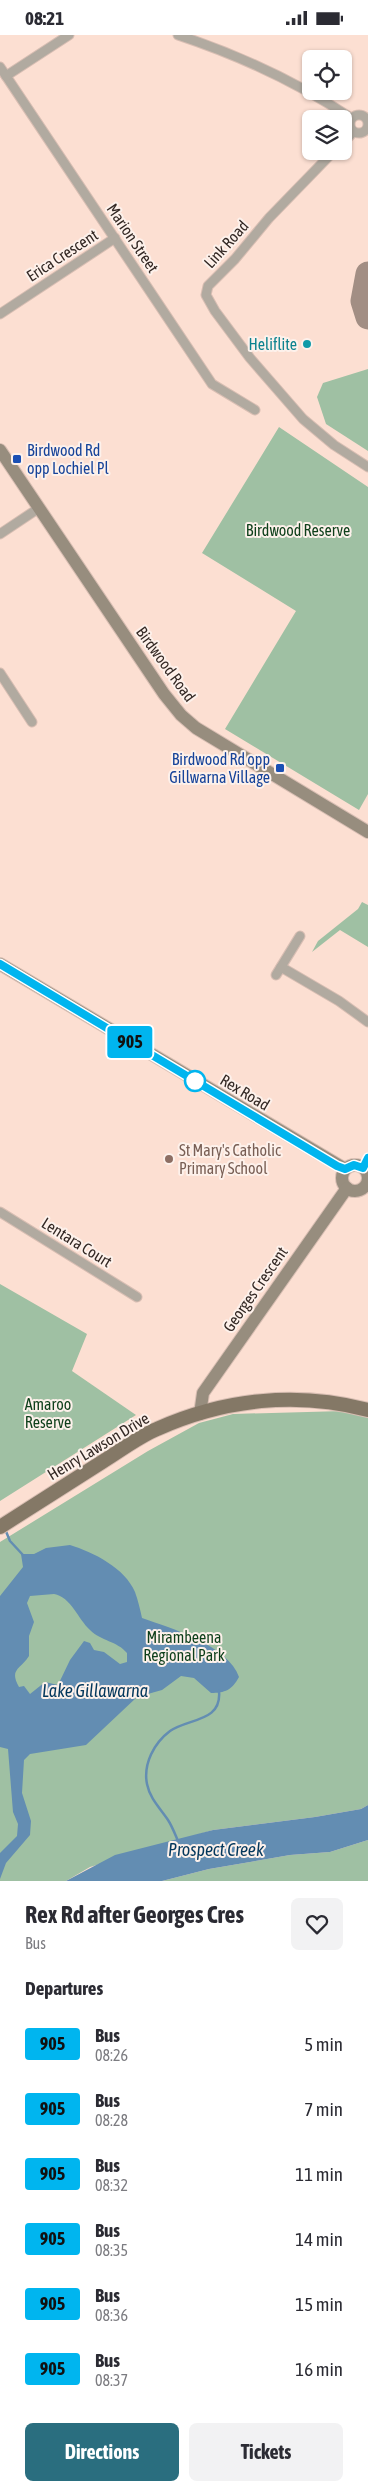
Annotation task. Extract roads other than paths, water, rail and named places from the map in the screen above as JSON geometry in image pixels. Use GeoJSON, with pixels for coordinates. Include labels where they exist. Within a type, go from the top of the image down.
{"type":"FeatureCollection","features":[{"type":"Feature","properties":{"kind":"main road","name":"Henry Lawson Drive"},"geometry":{"type":"LineString","coordinates":[[4,1525],[156,1429],[200,1414],[247,1402],[297,1398],[333,1402],[368,1410]]}},
{"type":"Feature","properties":{"kind":"street"},"geometry":{"type":"LineString","coordinates":[[6,76],[69,35]]}},
{"type":"Feature","properties":{"kind":"street"},"geometry":{"type":"LineString","coordinates":[[178,35],[269,73],[317,96],[339,110]]}},
{"type":"Feature","properties":{"kind":"street","name":"Marion Street"},"geometry":{"type":"LineString","coordinates":[[0,67],[212,384],[255,410]]}},
{"type":"Feature","properties":{"kind":"street"},"geometry":{"type":"LineString","coordinates":[[352,118],[363,115],[367,120],[368,127],[362,133],[353,132]]}},
{"type":"Feature","properties":{"kind":"street","name":"Link Road"},"geometry":{"type":"LineString","coordinates":[[325,160],[268,218],[234,259],[208,286],[206,295],[215,311],[250,358],[303,419],[334,445],[368,467]]}},
{"type":"Feature","properties":{"kind":"street","name":"Erica Crescent"},"geometry":{"type":"LineString","coordinates":[[0,314],[115,238]]}},
{"type":"Feature","properties":{"kind":"street","name":"Birdwood Road"},"geometry":{"type":"LineString","coordinates":[[0,450],[164,694],[182,715],[217,741],[368,832]]}},
{"type":"Feature","properties":{"kind":"street"},"geometry":{"type":"LineString","coordinates":[[0,534],[39,508]]}},
{"type":"Feature","properties":{"kind":"street"},"geometry":{"type":"LineString","coordinates":[[0,673],[32,721]]}},
{"type":"Feature","properties":{"kind":"street"},"geometry":{"type":"LineString","coordinates":[[276,975],[300,936]]}},
{"type":"Feature","properties":{"kind":"street","name":"Rex Road"},"geometry":{"type":"LineString","coordinates":[[0,964],[345,1169]]}},
{"type":"Feature","properties":{"kind":"street"},"geometry":{"type":"LineString","coordinates":[[281,967],[339,1001],[368,1022]]}},
{"type":"Feature","properties":{"kind":"street"},"geometry":{"type":"LineString","coordinates":[[365,1163],[367,1186],[357,1190],[348,1188],[342,1177],[345,1169],[365,1163]]}},
{"type":"Feature","properties":{"kind":"street","name":"Georges Crescent"},"geometry":{"type":"LineString","coordinates":[[200,1414],[203,1393],[348,1188]]}},
{"type":"Feature","properties":{"kind":"street","name":"Lentara Court"},"geometry":{"type":"LineString","coordinates":[[0,1212],[137,1297]]}},
{"type":"Feature","properties":{"kind":"water","name":"Lake Gillawarna"},"geometry":{"type":"Polygon","coordinates":[[[70,1545],[98,1557],[116,1568],[130,1583],[135,1592],[142,1618],[183,1633],[212,1647],[233,1666],[239,1677],[228,1690],[211,1693],[194,1678],[181,1676],[162,1690],[137,1697],[86,1745],[30,1754],[24,1760],[22,1793],[31,1821],[30,1835],[6,1863],[0,1879],[0,1853],[17,1836],[18,1824],[13,1812],[8,1749],[0,1747],[0,1596],[23,1567],[21,1554],[34,1554],[46,1548],[70,1545]],[[54,1594],[30,1596],[27,1603],[34,1622],[29,1636],[29,1656],[15,1673],[15,1677],[19,1687],[24,1686],[30,1694],[45,1682],[58,1685],[70,1660],[84,1641],[90,1643],[94,1650],[104,1652],[120,1664],[127,1662],[127,1653],[123,1649],[94,1634],[70,1604],[54,1594]]]}},
{"type":"Feature","properties":{"kind":"water","name":"Prospect Creek"},"geometry":{"type":"Polygon","coordinates":[[[368,1805],[368,1840],[330,1852],[290,1855],[209,1869],[162,1881],[66,1881],[115,1855],[213,1830],[315,1817],[361,1809],[368,1805]]]}},
{"type":"Feature","properties":{"kind":"waterway"},"geometry":{"type":"LineString","coordinates":[[5,1529],[10,1541],[23,1555]]}},
{"type":"Feature","properties":{"kind":"waterway"},"geometry":{"type":"LineString","coordinates":[[178,1841],[169,1822],[148,1789],[146,1776],[148,1762],[159,1742],[170,1731],[210,1714],[219,1701],[219,1691]]}},
{"type":"Feature","properties":{"kind":"place","name":"Heliflite"},"geometry":{"type":"Point","coordinates":[307,344]}},
{"type":"Feature","properties":{"kind":"place","name":"Birdwood Rd opp Lochiel Pl"},"geometry":{"type":"Point","coordinates":[17,459]}},
{"type":"Feature","properties":{"kind":"place","name":"Birdwood Rd opp Gillwarna Village"},"geometry":{"type":"Point","coordinates":[280,768]}},
{"type":"Feature","properties":{"kind":"place","name":"St Mary's Catholic Primary School"},"geometry":{"type":"Point","coordinates":[169,1159]}},
{"type":"Feature","properties":{"kind":"park label","name":"Birdwood Reserve"},"geometry":{"type":"Point","coordinates":[298,530]}},
{"type":"Feature","properties":{"kind":"park label","name":"Amaroo Reserve"},"geometry":{"type":"Point","coordinates":[48,1413]}},
{"type":"Feature","properties":{"kind":"park label","name":"Mirambeena Regional Park"},"geometry":{"type":"Point","coordinates":[184,1646]}}]}
